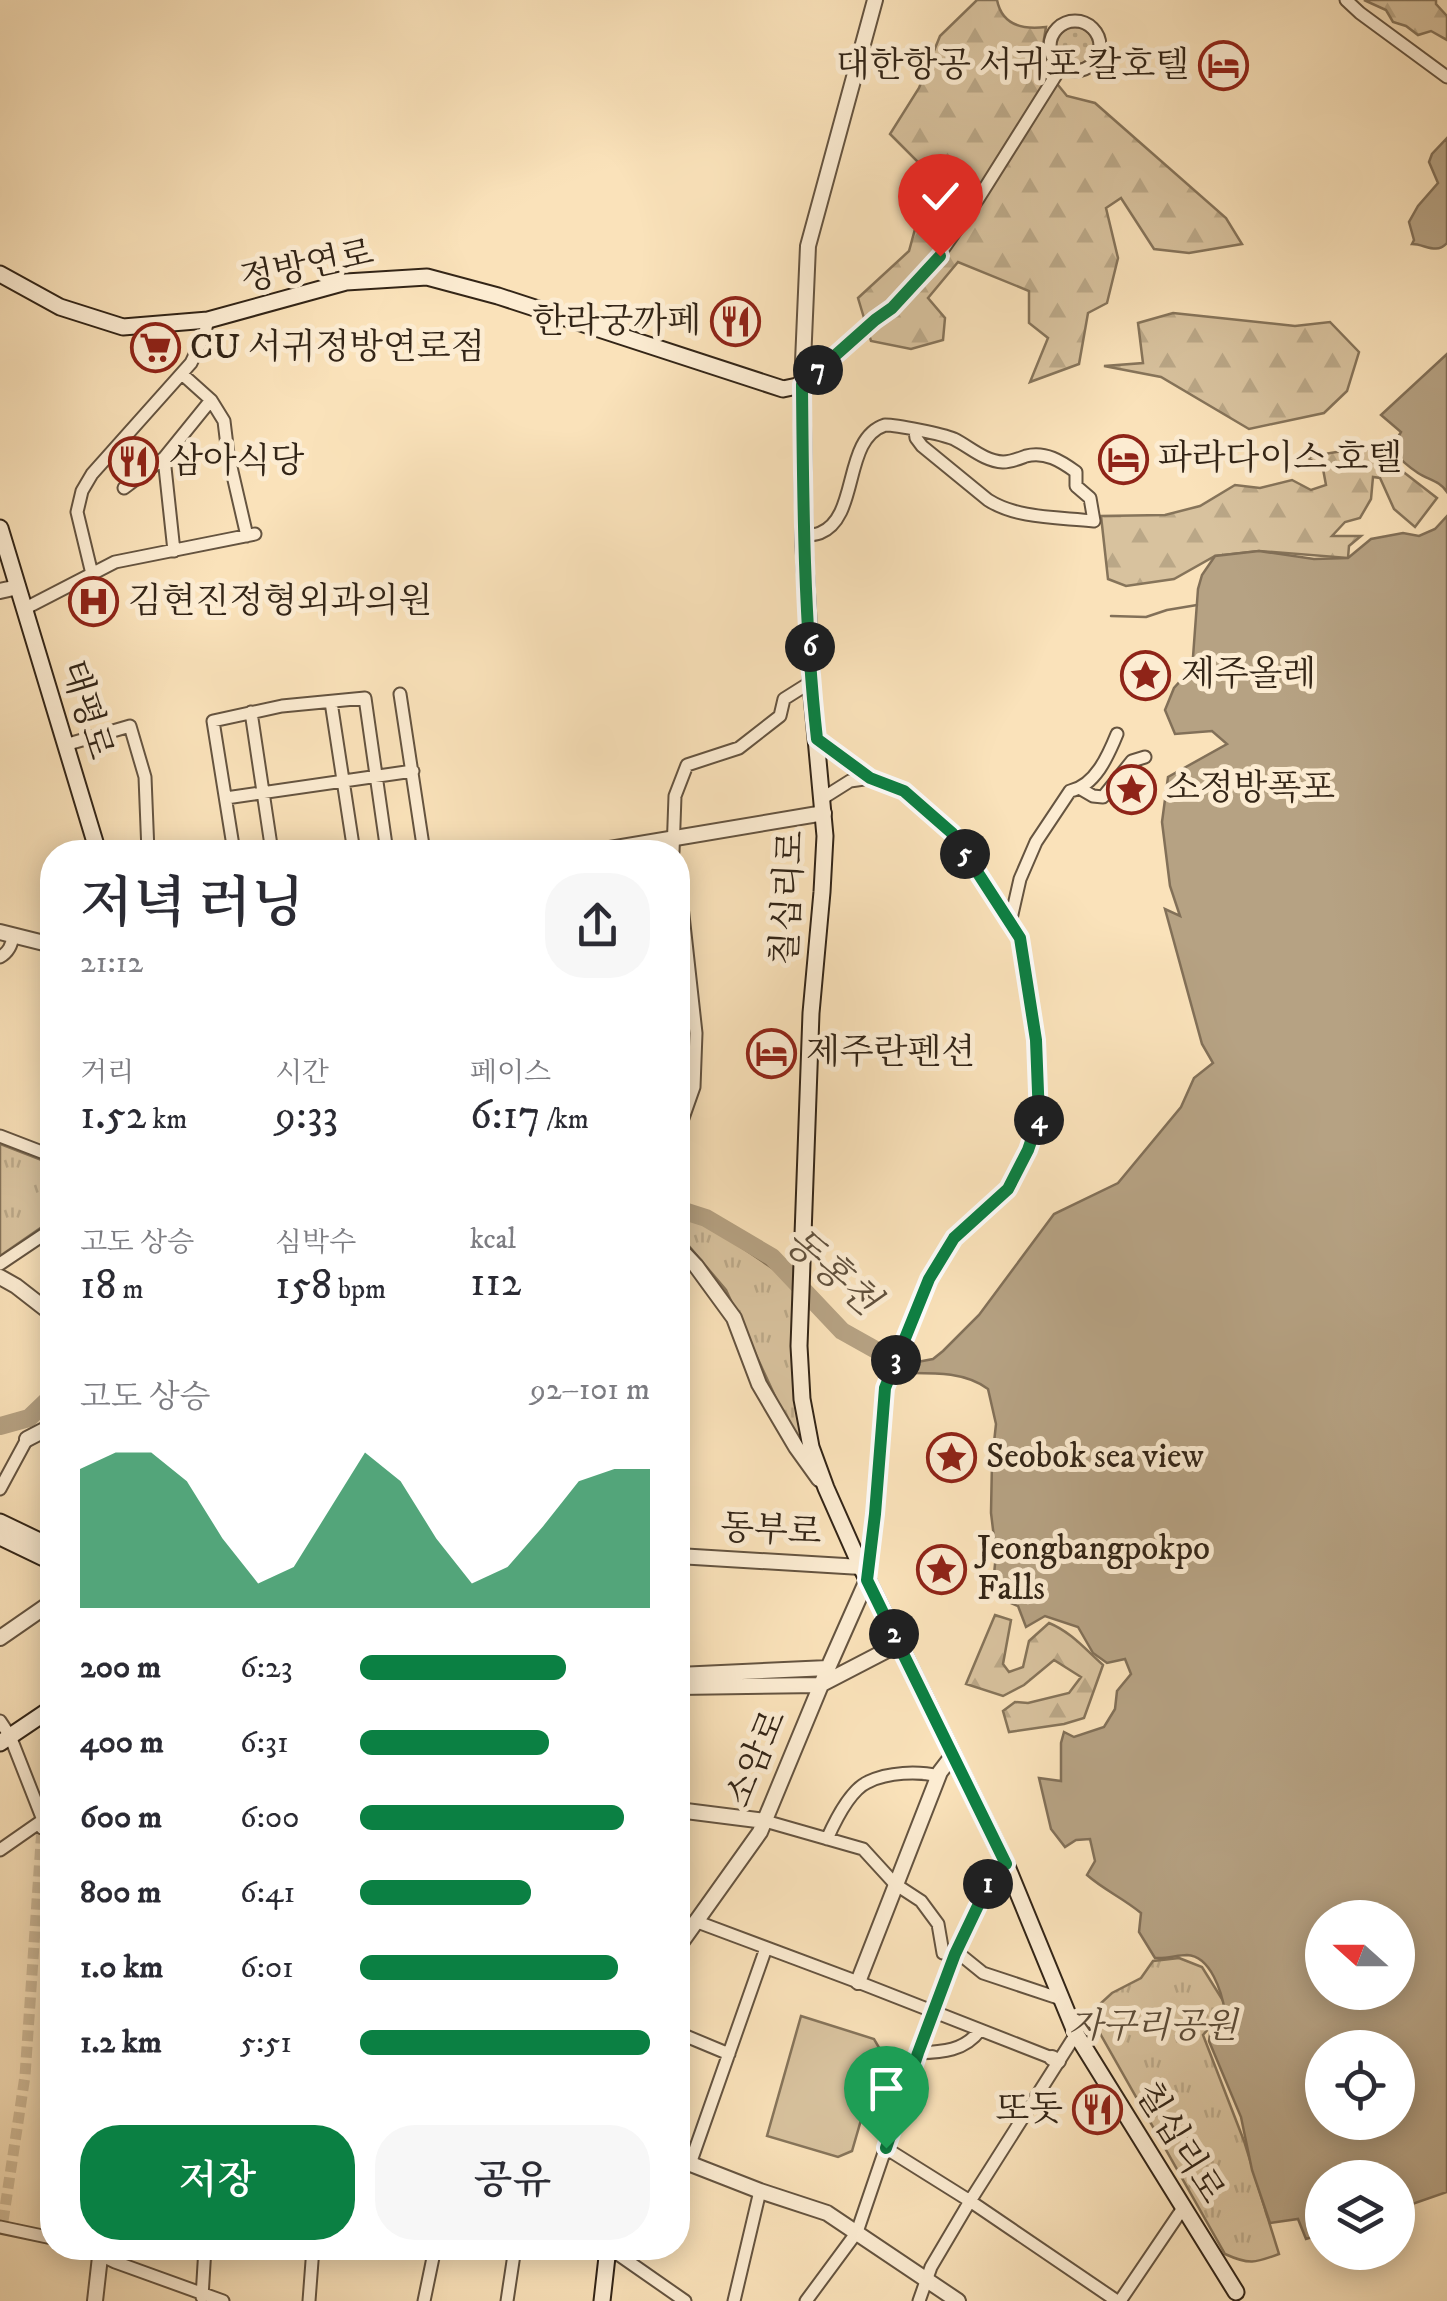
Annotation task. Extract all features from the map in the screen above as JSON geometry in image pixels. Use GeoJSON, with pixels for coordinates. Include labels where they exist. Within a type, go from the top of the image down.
{"type":"FeatureCollection","features":[{"type":"Feature","properties":{"kind":"main road","name":"정방연로"},"geometry":{"type":"LineString","coordinates":[[0,274],[60,307],[123,327],[208,320],[346,282],[427,277],[498,296],[783,389],[802,385]]}},
{"type":"Feature","properties":{"kind":"main road","name":"칠십리로"},"geometry":{"type":"LineString","coordinates":[[802,385],[811,682],[823,805],[822,892],[811,1013],[798,1346],[811,1447],[864,1573],[1006,1864],[1076,2034],[1238,2296]]}},
{"type":"Feature","properties":{"kind":"main road","name":"태평로"},"geometry":{"type":"LineString","coordinates":[[0,528],[94,840]]}},
{"type":"Feature","properties":{"kind":"main road"},"geometry":{"type":"LineString","coordinates":[[0,1522],[40,1541]]}},
{"type":"Feature","properties":{"kind":"main road"},"geometry":{"type":"LineString","coordinates":[[0,1536],[40,1556]]}},
{"type":"Feature","properties":{"kind":"main road"},"geometry":{"type":"LineString","coordinates":[[5,1740],[40,1716]]}},
{"type":"Feature","properties":{"kind":"main road"},"geometry":{"type":"LineString","coordinates":[[602,2301],[607,2260]]}},
{"type":"Feature","properties":{"kind":"street","name":"칠십리로"},"geometry":{"type":"LineString","coordinates":[[802,385],[808,246],[875,0]]}},
{"type":"Feature","properties":{"kind":"street"},"geometry":{"type":"LineString","coordinates":[[1346,0],[1447,77]]}},
{"type":"Feature","properties":{"kind":"street"},"geometry":{"type":"LineString","coordinates":[[1067,21],[1087,23],[1099,39],[1096,58],[1080,70],[1061,67],[1051,54],[1054,31],[1067,21]]}},
{"type":"Feature","properties":{"kind":"street"},"geometry":{"type":"LineString","coordinates":[[802,385],[892,308],[940,256],[1061,67]]}},
{"type":"Feature","properties":{"kind":"street"},"geometry":{"type":"LineString","coordinates":[[92,574],[77,512],[82,491],[92,474],[191,363],[208,320]]}},
{"type":"Feature","properties":{"kind":"street"},"geometry":{"type":"LineString","coordinates":[[24,608],[115,562],[251,535],[228,454],[224,421],[211,400],[182,374]]}},
{"type":"Feature","properties":{"kind":"street"},"geometry":{"type":"LineString","coordinates":[[124,488],[164,458],[211,400]]}},
{"type":"Feature","properties":{"kind":"street"},"geometry":{"type":"LineString","coordinates":[[804,536],[822,533],[838,518],[869,434],[885,425],[940,434],[1002,462],[1032,454],[1062,462],[1076,472],[1076,486],[1090,498],[1094,521],[1014,513],[1000,508],[922,446],[914,430]]}},
{"type":"Feature","properties":{"kind":"street"},"geometry":{"type":"LineString","coordinates":[[164,458],[174,551]]}},
{"type":"Feature","properties":{"kind":"street"},"geometry":{"type":"LineString","coordinates":[[0,591],[18,587]]}},
{"type":"Feature","properties":{"kind":"street"},"geometry":{"type":"LineString","coordinates":[[673,840],[675,796],[688,765],[739,748],[780,716],[784,698],[811,682]]}},
{"type":"Feature","properties":{"kind":"street"},"geometry":{"type":"LineString","coordinates":[[400,694],[422,840]]}},
{"type":"Feature","properties":{"kind":"street"},"geometry":{"type":"LineString","coordinates":[[232,840],[213,721],[282,706],[366,698],[385,840]]}},
{"type":"Feature","properties":{"kind":"street"},"geometry":{"type":"LineString","coordinates":[[331,702],[352,840]]}},
{"type":"Feature","properties":{"kind":"street"},"geometry":{"type":"LineString","coordinates":[[251,712],[270,840]]}},
{"type":"Feature","properties":{"kind":"street"},"geometry":{"type":"LineString","coordinates":[[65,744],[130,726],[145,777],[148,840]]}},
{"type":"Feature","properties":{"kind":"street"},"geometry":{"type":"LineString","coordinates":[[1010,924],[1020,879],[1036,842],[1070,791],[1081,789],[1102,766],[1118,734]]}},
{"type":"Feature","properties":{"kind":"street"},"geometry":{"type":"LineString","coordinates":[[817,739],[870,778],[904,791],[952,833],[1020,938],[1036,1040],[1039,1118],[1028,1150],[1008,1189],[954,1238],[929,1279],[885,1388],[875,1514],[864,1573]]}},
{"type":"Feature","properties":{"kind":"street"},"geometry":{"type":"LineString","coordinates":[[1081,789],[1103,797],[1132,761],[1145,757]]}},
{"type":"Feature","properties":{"kind":"street"},"geometry":{"type":"LineString","coordinates":[[226,798],[412,771]]}},
{"type":"Feature","properties":{"kind":"street"},"geometry":{"type":"LineString","coordinates":[[690,840],[823,805],[850,781],[870,778]]}},
{"type":"Feature","properties":{"kind":"street"},"geometry":{"type":"LineString","coordinates":[[6,933],[40,942]]}},
{"type":"Feature","properties":{"kind":"street"},"geometry":{"type":"LineString","coordinates":[[0,957],[12,943],[6,933]]}},
{"type":"Feature","properties":{"kind":"street"},"geometry":{"type":"LineString","coordinates":[[690,979],[696,1033],[690,1098]]}},
{"type":"Feature","properties":{"kind":"street"},"geometry":{"type":"LineString","coordinates":[[0,1136],[40,1151]]}},
{"type":"Feature","properties":{"kind":"street"},"geometry":{"type":"LineString","coordinates":[[0,1264],[40,1237]]}},
{"type":"Feature","properties":{"kind":"street"},"geometry":{"type":"LineString","coordinates":[[690,1259],[734,1318],[759,1384],[796,1447],[826,1488]]}},
{"type":"Feature","properties":{"kind":"street"},"geometry":{"type":"LineString","coordinates":[[0,1278],[40,1305]]}},
{"type":"Feature","properties":{"kind":"street"},"geometry":{"type":"LineString","coordinates":[[0,1488],[27,1438],[40,1432]]}},
{"type":"Feature","properties":{"kind":"street","name":"동부로"},"geometry":{"type":"LineString","coordinates":[[690,1557],[864,1573]]}},
{"type":"Feature","properties":{"kind":"street","name":"소암로"},"geometry":{"type":"LineString","coordinates":[[690,1929],[760,1832],[864,1573]]}},
{"type":"Feature","properties":{"kind":"street"},"geometry":{"type":"LineString","coordinates":[[0,1638],[40,1610]]}},
{"type":"Feature","properties":{"kind":"street"},"geometry":{"type":"LineString","coordinates":[[690,1687],[820,1685],[899,1644]]}},
{"type":"Feature","properties":{"kind":"street"},"geometry":{"type":"LineString","coordinates":[[690,1674],[828,1668]]}},
{"type":"Feature","properties":{"kind":"street"},"geometry":{"type":"LineString","coordinates":[[0,1721],[5,1740],[40,1811]]}},
{"type":"Feature","properties":{"kind":"street"},"geometry":{"type":"LineString","coordinates":[[858,1982],[939,1776],[953,1755]]}},
{"type":"Feature","properties":{"kind":"street"},"geometry":{"type":"LineString","coordinates":[[826,1839],[840,1812],[866,1782],[902,1774],[939,1776]]}},
{"type":"Feature","properties":{"kind":"street"},"geometry":{"type":"LineString","coordinates":[[690,1812],[765,1821],[863,1849],[895,1884],[922,1901],[938,1924],[943,1953],[962,1956],[983,1973],[1060,1999]]}},
{"type":"Feature","properties":{"kind":"street"},"geometry":{"type":"LineString","coordinates":[[0,1850],[40,1827]]}},
{"type":"Feature","properties":{"kind":"street"},"geometry":{"type":"LineString","coordinates":[[806,2301],[857,2232],[955,1954],[995,1870],[1006,1864]]}},
{"type":"Feature","properties":{"kind":"street"},"geometry":{"type":"LineString","coordinates":[[695,1922],[1055,2060]]}},
{"type":"Feature","properties":{"kind":"street"},"geometry":{"type":"LineString","coordinates":[[690,2148],[729,2054],[766,1948]]}},
{"type":"Feature","properties":{"kind":"street"},"geometry":{"type":"LineString","coordinates":[[918,2053],[964,2046],[980,2030]]}},
{"type":"Feature","properties":{"kind":"street"},"geometry":{"type":"LineString","coordinates":[[919,2301],[926,2279],[970,2201],[1055,2060],[1076,2034]]}},
{"type":"Feature","properties":{"kind":"street"},"geometry":{"type":"LineString","coordinates":[[690,2038],[729,2054]]}},
{"type":"Feature","properties":{"kind":"street"},"geometry":{"type":"LineString","coordinates":[[886,2148],[1118,2301],[1183,2208]]}},
{"type":"Feature","properties":{"kind":"street"},"geometry":{"type":"LineString","coordinates":[[690,2164],[828,2214],[958,2301]]}},
{"type":"Feature","properties":{"kind":"street"},"geometry":{"type":"LineString","coordinates":[[734,2301],[760,2191]]}},
{"type":"Feature","properties":{"kind":"street"},"geometry":{"type":"LineString","coordinates":[[1,2228],[40,2236]]}},
{"type":"Feature","properties":{"kind":"street"},"geometry":{"type":"LineString","coordinates":[[95,2301],[96,2260]]}},
{"type":"Feature","properties":{"kind":"street"},"geometry":{"type":"LineString","coordinates":[[112,2260],[202,2298],[223,2301]]}},
{"type":"Feature","properties":{"kind":"street"},"geometry":{"type":"LineString","coordinates":[[202,2298],[204,2260]]}},
{"type":"Feature","properties":{"kind":"street"},"geometry":{"type":"LineString","coordinates":[[309,2301],[313,2260]]}},
{"type":"Feature","properties":{"kind":"street"},"geometry":{"type":"LineString","coordinates":[[424,2301],[433,2260]]}},
{"type":"Feature","properties":{"kind":"street"},"geometry":{"type":"LineString","coordinates":[[508,2301],[513,2260]]}},
{"type":"Feature","properties":{"kind":"street"},"geometry":{"type":"LineString","coordinates":[[625,2260],[685,2301]]}},
{"type":"Feature","properties":{"kind":"green space"},"geometry":{"type":"Polygon","coordinates":[[[977,0],[997,0],[1004,15],[1015,24],[1046,27],[1040,63],[1067,96],[1095,103],[1226,218],[1242,244],[1189,253],[1154,249],[1121,198],[1106,208],[1118,258],[1107,303],[1088,313],[1079,364],[1030,382],[1048,338],[1029,323],[1029,291],[958,262],[928,298],[945,318],[943,340],[911,349],[871,341],[858,298],[909,251],[930,174],[890,134],[919,88],[940,36],[977,0]]]}},
{"type":"Feature","properties":{"kind":"green space"},"geometry":{"type":"Polygon","coordinates":[[[1364,0],[1436,0],[1447,16],[1447,40],[1431,31],[1418,35],[1393,22],[1386,10],[1364,0]]]}},
{"type":"Feature","properties":{"kind":"green space"},"geometry":{"type":"Polygon","coordinates":[[[1075,27],[1088,33],[1094,46],[1088,59],[1075,65],[1062,59],[1056,46],[1062,33],[1075,27]]]}},
{"type":"Feature","properties":{"kind":"green space"},"geometry":{"type":"Polygon","coordinates":[[[1173,313],[1295,326],[1330,322],[1359,352],[1347,391],[1324,413],[1249,429],[1161,377],[1104,366],[1143,363],[1138,323],[1173,313]]]}},
{"type":"Feature","properties":{"kind":"green space"},"geometry":{"type":"Polygon","coordinates":[[[1354,449],[1375,450],[1437,498],[1415,527],[1394,509],[1380,478],[1373,477],[1371,499],[1360,518],[1345,522],[1332,536],[1361,536],[1349,546],[1348,558],[1259,551],[1215,556],[1174,579],[1126,586],[1108,579],[1101,516],[1165,515],[1200,506],[1235,485],[1260,488],[1292,480],[1311,490],[1326,485],[1323,469],[1307,457],[1354,449]]]}},
{"type":"Feature","properties":{"kind":"green space"},"geometry":{"type":"Polygon","coordinates":[[[0,1144],[40,1159],[40,1228],[0,1256],[0,1144]]]}},
{"type":"Feature","properties":{"kind":"green space"},"geometry":{"type":"Polygon","coordinates":[[[690,1216],[700,1219],[797,1285],[805,1461],[726,1290],[690,1247],[690,1216]]]}},
{"type":"Feature","properties":{"kind":"green space"},"geometry":{"type":"Polygon","coordinates":[[[995,1615],[1011,1620],[1003,1664],[1009,1672],[1023,1667],[1029,1641],[1049,1623],[1071,1636],[1103,1665],[1084,1718],[1009,1732],[1003,1711],[1015,1702],[1028,1703],[1069,1693],[1081,1677],[1054,1660],[1024,1685],[1003,1696],[966,1684],[995,1615]]]}},
{"type":"Feature","properties":{"kind":"green space","name":"자구리공원"},"geometry":{"type":"Polygon","coordinates":[[[1179,1958],[1202,1967],[1227,2007],[1203,2035],[1244,2141],[1279,2254],[1264,2259],[1252,2262],[1225,2254],[1089,2014],[1112,1993],[1141,1978],[1153,1961],[1179,1958]]]}},
{"type":"Feature","properties":{"kind":"green space"},"geometry":{"type":"Polygon","coordinates":[[[801,2016],[874,2039],[881,2051],[852,2151],[838,2157],[767,2136],[801,2016]]]}},
{"type":"Feature","properties":{"kind":"shaded area"},"geometry":{"type":"Polygon","coordinates":[[[1447,138],[1447,243],[1435,249],[1412,244],[1409,222],[1438,183],[1429,162],[1447,138]]]}},
{"type":"Feature","properties":{"kind":"shaded area"},"geometry":{"type":"Polygon","coordinates":[[[1447,354],[1447,492],[1410,468],[1391,449],[1401,432],[1381,415],[1447,354]]]}},
{"type":"Feature","properties":{"kind":"shaded area"},"geometry":{"type":"Polygon","coordinates":[[[1447,516],[1447,2192],[1415,2203],[1415,2160],[1305,2160],[1305,2236],[1298,2219],[1270,2223],[1252,2170],[1241,2117],[1209,2041],[1211,2027],[1225,2012],[1209,1968],[1187,1955],[1155,1958],[1139,1932],[1141,1913],[1087,1875],[1095,1861],[1090,1839],[1076,1840],[1065,1847],[1051,1829],[1039,1778],[1061,1781],[1064,1732],[1074,1737],[1104,1727],[1115,1709],[1117,1691],[1131,1674],[1125,1659],[1107,1663],[1093,1653],[1078,1627],[1045,1616],[1026,1627],[1018,1606],[992,1595],[996,1554],[991,1513],[992,1461],[996,1424],[988,1389],[958,1376],[901,1373],[901,1365],[933,1359],[943,1351],[979,1315],[1054,1214],[1118,1183],[1181,1107],[1194,1078],[1213,1063],[1202,1044],[1165,909],[1180,916],[1170,886],[1162,822],[1168,777],[1227,744],[1212,731],[1175,734],[1165,710],[1193,657],[1202,575],[1215,556],[1259,551],[1314,559],[1348,558],[1371,539],[1403,533],[1419,536],[1435,529],[1447,516]]]}},
{"type":"Feature","properties":{"kind":"waterway"},"geometry":{"type":"LineString","coordinates":[[1111,616],[1146,617],[1197,605]]}},
{"type":"Feature","properties":{"kind":"waterway","name":"동홍천"},"geometry":{"type":"LineString","coordinates":[[690,1213],[706,1218],[772,1257],[842,1331],[908,1368]]}},
{"type":"Feature","properties":{"kind":"waterway","name":"동홍천"},"geometry":{"type":"LineString","coordinates":[[0,1426],[29,1418],[40,1407]]}},
{"type":"Feature","properties":{"kind":"tunnel"},"geometry":{"type":"LineString","coordinates":[[3,2221],[25,2076],[40,1857]]}},
{"type":"Feature","properties":{"kind":"place","name":"대한항공 서귀포 칼호텔"},"geometry":{"type":"Point","coordinates":[1224,66]}},
{"type":"Feature","properties":{"kind":"place","name":"한라궁까페"},"geometry":{"type":"Point","coordinates":[736,322]}},
{"type":"Feature","properties":{"kind":"place","name":"CU 서귀정방연로점"},"geometry":{"type":"Point","coordinates":[155,348]}},
{"type":"Feature","properties":{"kind":"place","name":"파라다이스 호텔"},"geometry":{"type":"Point","coordinates":[1123,459]}},
{"type":"Feature","properties":{"kind":"place","name":"삼아식당"},"geometry":{"type":"Point","coordinates":[134,462]}},
{"type":"Feature","properties":{"kind":"place","name":"김현진정형외과의원"},"geometry":{"type":"Point","coordinates":[93,602]}},
{"type":"Feature","properties":{"kind":"place","name":"제주올레"},"geometry":{"type":"Point","coordinates":[1146,675]}},
{"type":"Feature","properties":{"kind":"place","name":"소정방폭포"},"geometry":{"type":"Point","coordinates":[1131,789]}},
{"type":"Feature","properties":{"kind":"place","name":"제주란펜션"},"geometry":{"type":"Point","coordinates":[771,1053]}},
{"type":"Feature","properties":{"kind":"place","name":"Seobok sea view"},"geometry":{"type":"Point","coordinates":[951,1457]}},
{"type":"Feature","properties":{"kind":"place","name":"Jeongbangpokpo Falls"},"geometry":{"type":"Point","coordinates":[942,1569]}},
{"type":"Feature","properties":{"kind":"place","name":"또돗"},"geometry":{"type":"Point","coordinates":[1098,2110]}},
{"type":"Feature","properties":{"kind":"route"},"geometry":{"type":"LineString","coordinates":[[886,2148],[955,1954],[995,1870],[1006,1864],[867,1580],[885,1388],[929,1279],[954,1238],[1008,1189],[1028,1150],[1039,1118],[1036,1040],[1020,938],[952,833],[904,791],[870,778],[817,739],[804,546],[802,385],[892,308],[940,256]]}}]}
